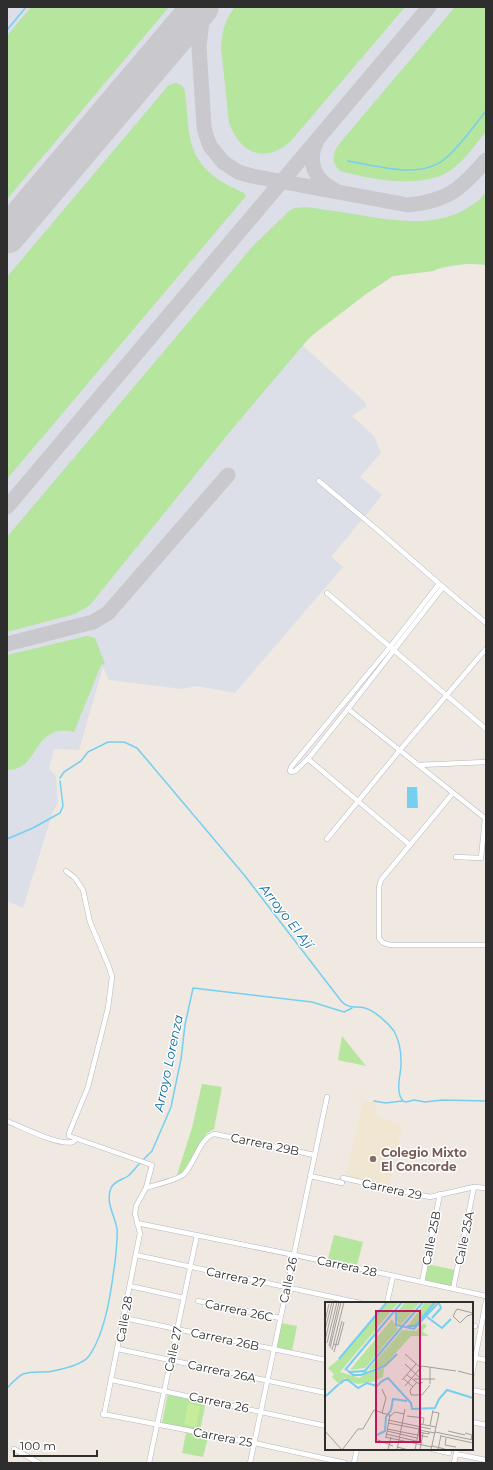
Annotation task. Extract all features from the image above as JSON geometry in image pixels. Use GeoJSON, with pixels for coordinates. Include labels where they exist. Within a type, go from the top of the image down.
{"type":"FeatureCollection","features":[{"type":"Feature","properties":{"kind":"street"},"geometry":{"type":"LineString","coordinates":[[318,481],[486,623]]}},
{"type":"Feature","properties":{"kind":"street"},"geometry":{"type":"LineString","coordinates":[[439,584],[392,648],[348,709],[308,759],[293,773],[291,772],[291,767],[392,648],[443,587]]}},
{"type":"Feature","properties":{"kind":"street"},"geometry":{"type":"LineString","coordinates":[[327,593],[486,729]]}},
{"type":"Feature","properties":{"kind":"street"},"geometry":{"type":"LineString","coordinates":[[327,839],[486,649]]}},
{"type":"Feature","properties":{"kind":"street"},"geometry":{"type":"LineString","coordinates":[[348,709],[486,818],[481,858],[456,857]]}},
{"type":"Feature","properties":{"kind":"street"},"geometry":{"type":"LineString","coordinates":[[308,759],[410,845]]}},
{"type":"Feature","properties":{"kind":"street"},"geometry":{"type":"LineString","coordinates":[[418,765],[486,762]]}},
{"type":"Feature","properties":{"kind":"street"},"geometry":{"type":"LineString","coordinates":[[453,793],[381,880],[379,938],[385,944],[391,945],[486,945]]}},
{"type":"Feature","properties":{"kind":"street"},"geometry":{"type":"LineString","coordinates":[[66,871],[80,884],[90,922],[112,977],[108,1008],[88,1087],[69,1133],[69,1136],[76,1139]]}},
{"type":"Feature","properties":{"kind":"street","name":"Calle 26"},"geometry":{"type":"LineString","coordinates":[[250,1463],[327,1098]]}},
{"type":"Feature","properties":{"kind":"street"},"geometry":{"type":"LineString","coordinates":[[7,1121],[46,1137],[66,1143],[73,1142],[76,1139]]}},
{"type":"Feature","properties":{"kind":"street","name":"Carrera 29B"},"geometry":{"type":"LineString","coordinates":[[146,1188],[184,1175],[206,1139],[211,1134],[314,1155]]}},
{"type":"Feature","properties":{"kind":"street","name":"Calle 28"},"geometry":{"type":"LineString","coordinates":[[76,1139],[152,1165],[146,1188],[136,1206],[135,1214],[140,1233],[112,1380],[103,1414]]}},
{"type":"Feature","properties":{"kind":"street","name":"Carrera 29"},"geometry":{"type":"LineString","coordinates":[[310,1176],[430,1197],[440,1194]]}},
{"type":"Feature","properties":{"kind":"street"},"geometry":{"type":"LineString","coordinates":[[440,1194],[474,1187],[486,1188]]}},
{"type":"Feature","properties":{"kind":"street","name":"Calle 25A"},"geometry":{"type":"LineString","coordinates":[[453,1289],[474,1187]]}},
{"type":"Feature","properties":{"kind":"street","name":"Calle 25B"},"geometry":{"type":"LineString","coordinates":[[422,1282],[440,1194]]}},
{"type":"Feature","properties":{"kind":"street","name":"Carrera 28"},"geometry":{"type":"LineString","coordinates":[[137,1223],[486,1296]]}},
{"type":"Feature","properties":{"kind":"street","name":"Calle 27"},"geometry":{"type":"LineString","coordinates":[[149,1463],[197,1235]]}},
{"type":"Feature","properties":{"kind":"street","name":"Carrera 27"},"geometry":{"type":"LineString","coordinates":[[136,1255],[355,1302]]}},
{"type":"Feature","properties":{"kind":"street"},"geometry":{"type":"LineString","coordinates":[[387,1302],[393,1276]]}},
{"type":"Feature","properties":{"kind":"street"},"geometry":{"type":"LineString","coordinates":[[130,1286],[184,1298]]}},
{"type":"Feature","properties":{"kind":"street","name":"Carrera 26C"},"geometry":{"type":"LineString","coordinates":[[198,1301],[280,1318]]}},
{"type":"Feature","properties":{"kind":"street"},"geometry":{"type":"LineString","coordinates":[[473,1371],[484,1328],[486,1301]]}},
{"type":"Feature","properties":{"kind":"street","name":"Carrera 26B"},"geometry":{"type":"LineString","coordinates":[[124,1318],[325,1360]]}},
{"type":"Feature","properties":{"kind":"street","name":"Carrera 26A"},"geometry":{"type":"LineString","coordinates":[[118,1349],[325,1393]]}},
{"type":"Feature","properties":{"kind":"street"},"geometry":{"type":"LineString","coordinates":[[476,1358],[486,1360]]}},
{"type":"Feature","properties":{"kind":"street","name":"Carrera 26"},"geometry":{"type":"LineString","coordinates":[[112,1380],[325,1426]]}},
{"type":"Feature","properties":{"kind":"street"},"geometry":{"type":"LineString","coordinates":[[473,1390],[486,1393]]}},
{"type":"Feature","properties":{"kind":"street","name":"Carrera 25"},"geometry":{"type":"LineString","coordinates":[[103,1414],[254,1443],[328,1461],[345,1463]]}},
{"type":"Feature","properties":{"kind":"street"},"geometry":{"type":"LineString","coordinates":[[473,1422],[486,1425]]}},
{"type":"Feature","properties":{"kind":"street"},"geometry":{"type":"LineString","coordinates":[[14,1449],[39,1463]]}},
{"type":"Feature","properties":{"kind":"street"},"geometry":{"type":"LineString","coordinates":[[354,1463],[356,1450]]}},
{"type":"Feature","properties":{"kind":"street"},"geometry":{"type":"LineString","coordinates":[[438,1450],[449,1452]]}},
{"type":"Feature","properties":{"kind":"street"},"geometry":{"type":"LineString","coordinates":[[454,1463],[456,1452],[486,1460]]}},
{"type":"Feature","properties":{"kind":"shaded area"},"geometry":{"type":"Polygon","coordinates":[[[7,7],[486,7],[486,265],[466,264],[433,271],[393,276],[366,294],[321,328],[302,345],[364,401],[367,406],[352,416],[374,436],[381,453],[360,477],[382,495],[331,557],[343,567],[235,693],[197,686],[182,689],[109,680],[103,667],[79,750],[54,749],[49,769],[56,776],[58,803],[53,811],[23,908],[7,901],[7,7]]]}},
{"type":"Feature","properties":{"kind":"shaded area","name":"Colegio Mixto El Concorde"},"geometry":{"type":"Polygon","coordinates":[[[363,1101],[376,1103],[375,1115],[402,1126],[389,1186],[346,1177],[363,1101]]]}},
{"type":"Feature","properties":{"kind":"green space"},"geometry":{"type":"Polygon","coordinates":[[[31,7],[169,7],[7,199],[7,36],[31,7]]]}},
{"type":"Feature","properties":{"kind":"green space"},"geometry":{"type":"Polygon","coordinates":[[[235,7],[405,7],[290,142],[271,153],[262,154],[246,148],[240,142],[229,123],[221,47],[225,26],[235,7]]]}},
{"type":"Feature","properties":{"kind":"green space"},"geometry":{"type":"Polygon","coordinates":[[[455,7],[486,7],[486,132],[456,166],[444,174],[431,179],[416,181],[384,180],[340,171],[334,161],[335,151],[339,144],[455,7]]]}},
{"type":"Feature","properties":{"kind":"green space"},"geometry":{"type":"Polygon","coordinates":[[[176,83],[184,88],[189,132],[192,144],[201,163],[215,177],[244,193],[246,196],[7,479],[7,277],[168,86],[176,83]]]}},
{"type":"Feature","properties":{"kind":"green space"},"geometry":{"type":"Polygon","coordinates":[[[486,192],[486,265],[459,265],[433,271],[393,276],[366,294],[310,337],[233,428],[90,605],[75,614],[7,632],[7,537],[252,247],[290,210],[294,208],[308,207],[383,219],[422,221],[440,219],[458,213],[478,201],[486,192]]]}},
{"type":"Feature","properties":{"kind":"green space"},"geometry":{"type":"Polygon","coordinates":[[[87,636],[95,638],[105,664],[101,665],[74,732],[60,731],[47,736],[23,765],[16,769],[7,770],[7,655],[87,636]]]}},
{"type":"Feature","properties":{"kind":"green space"},"geometry":{"type":"Polygon","coordinates":[[[342,1036],[366,1066],[338,1060],[342,1036]]]}},
{"type":"Feature","properties":{"kind":"green space"},"geometry":{"type":"Polygon","coordinates":[[[202,1084],[222,1087],[214,1129],[207,1133],[182,1173],[177,1175],[192,1128],[202,1084]]]}},
{"type":"Feature","properties":{"kind":"green space"},"geometry":{"type":"Polygon","coordinates":[[[334,1235],[363,1242],[357,1265],[328,1259],[334,1235]]]}},
{"type":"Feature","properties":{"kind":"green space"},"geometry":{"type":"Polygon","coordinates":[[[427,1264],[455,1270],[452,1287],[424,1281],[427,1264]]]}},
{"type":"Feature","properties":{"kind":"green space"},"geometry":{"type":"Polygon","coordinates":[[[281,1323],[297,1326],[292,1351],[276,1348],[281,1323]]]}},
{"type":"Feature","properties":{"kind":"green space"},"geometry":{"type":"Polygon","coordinates":[[[168,1393],[206,1401],[200,1431],[162,1423],[168,1393]]]}},
{"type":"Feature","properties":{"kind":"green space"},"geometry":{"type":"Polygon","coordinates":[[[188,1404],[200,1406],[196,1427],[184,1424],[188,1404]]]}},
{"type":"Feature","properties":{"kind":"green space"},"geometry":{"type":"Polygon","coordinates":[[[186,1433],[208,1437],[203,1457],[182,1453],[186,1433]]]}},
{"type":"Feature","properties":{"kind":"water"},"geometry":{"type":"Polygon","coordinates":[[[407,787],[417,787],[418,808],[407,808],[407,787]]]}},
{"type":"Feature","properties":{"kind":"waterway"},"geometry":{"type":"LineString","coordinates":[[7,30],[26,7]]}},
{"type":"Feature","properties":{"kind":"waterway"},"geometry":{"type":"LineString","coordinates":[[348,161],[399,170],[412,170],[436,165],[457,147],[486,111]]}},
{"type":"Feature","properties":{"kind":"waterway","name":"Arroyo El Ají"},"geometry":{"type":"LineString","coordinates":[[60,778],[64,772],[81,761],[88,752],[108,742],[124,742],[137,748],[245,876],[342,1002],[347,1006],[365,1008],[377,1014],[394,1031],[401,1053],[399,1092],[403,1101],[486,1101]]}},
{"type":"Feature","properties":{"kind":"waterway","name":"Arroyo El Ají"},"geometry":{"type":"LineString","coordinates":[[7,839],[33,828],[60,813],[63,806],[60,781]]}},
{"type":"Feature","properties":{"kind":"waterway","name":"Arroyo Lorenza"},"geometry":{"type":"LineString","coordinates":[[143,1160],[152,1151],[171,1107],[193,988],[312,1002],[344,1012],[352,1008]]}},
{"type":"Feature","properties":{"kind":"waterway"},"geometry":{"type":"LineString","coordinates":[[374,1101],[386,1103],[402,1101]]}},
{"type":"Feature","properties":{"kind":"waterway","name":"Arroyo Lorenza"},"geometry":{"type":"LineString","coordinates":[[7,1388],[23,1374],[50,1372],[62,1369],[78,1364],[89,1356],[100,1333],[108,1307],[116,1254],[117,1229],[110,1204],[109,1193],[114,1184],[128,1176],[140,1163]]}},
{"type":"Feature","properties":{"kind":"taxiway"},"geometry":{"type":"LineString","coordinates":[[207,7],[202,20],[199,47],[204,127],[210,146],[223,162],[238,172],[252,176],[408,205],[434,200],[453,192],[469,179],[486,160]]}},
{"type":"Feature","properties":{"kind":"taxiway"},"geometry":{"type":"LineString","coordinates":[[7,507],[429,7]]}},
{"type":"Feature","properties":{"kind":"taxiway"},"geometry":{"type":"LineString","coordinates":[[316,143],[312,157],[314,170],[321,181],[333,189]]}},
{"type":"Feature","properties":{"kind":"taxiway"},"geometry":{"type":"LineString","coordinates":[[7,644],[93,622],[108,613],[228,475]]}},
{"type":"Feature","properties":{"kind":"runway"},"geometry":{"type":"LineString","coordinates":[[7,235],[200,7]]}},
{"type":"Feature","properties":{"kind":"place","name":"Colegio Mixto El Concorde"},"geometry":{"type":"Point","coordinates":[373,1159]}}]}
